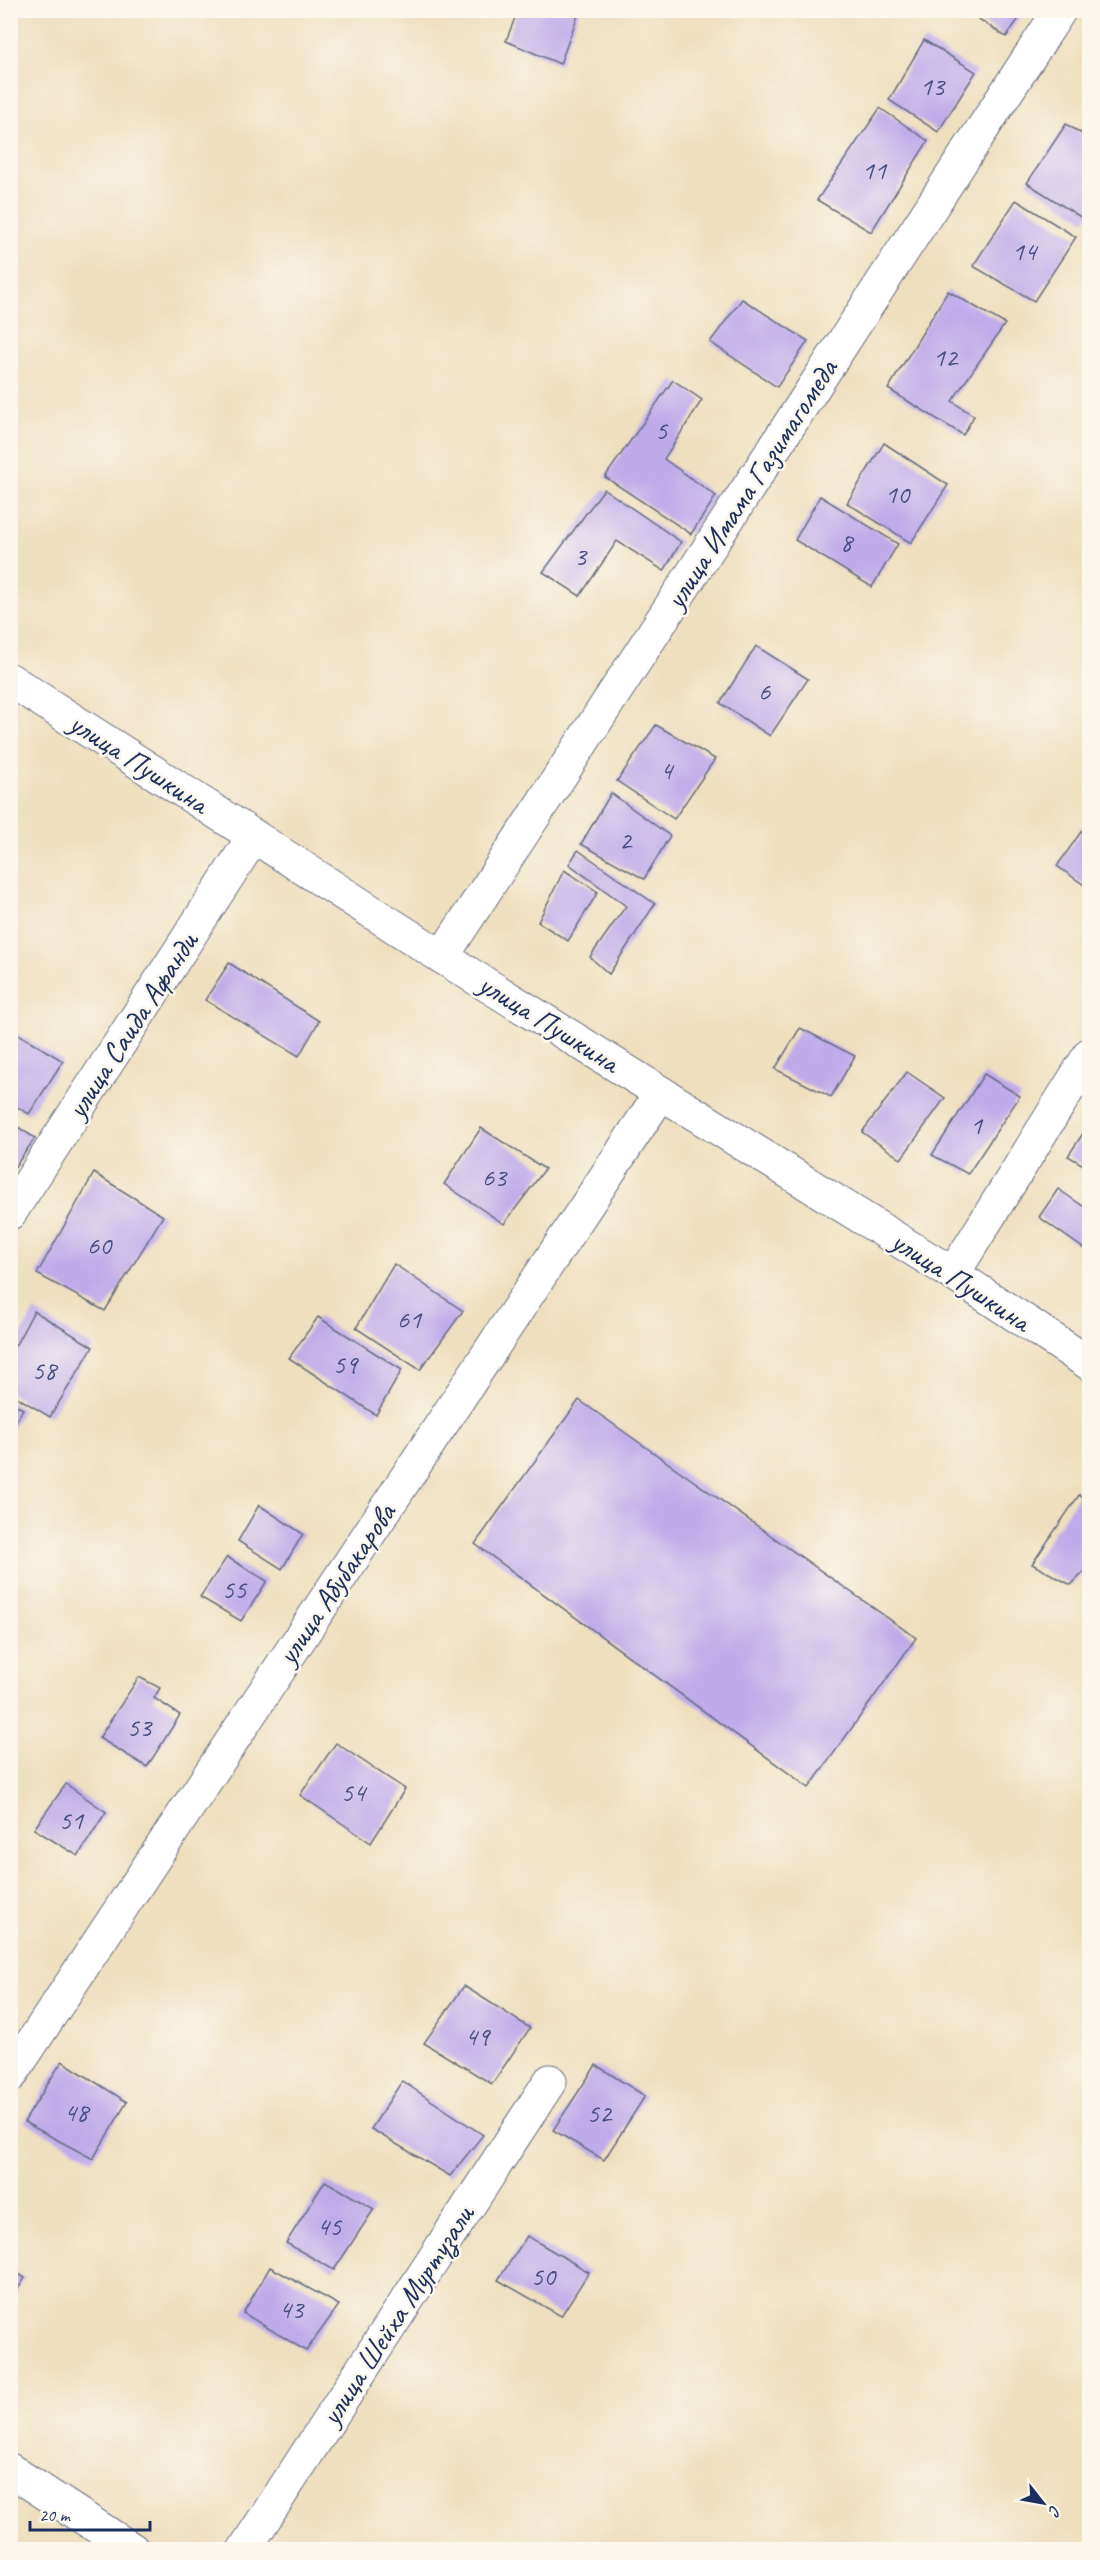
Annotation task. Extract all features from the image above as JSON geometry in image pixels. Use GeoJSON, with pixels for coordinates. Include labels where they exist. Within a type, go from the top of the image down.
{"type":"FeatureCollection","features":[{"type":"Feature","properties":{"kind":"street","name":"улица Имама Газимагомеда"},"geometry":{"type":"LineString","coordinates":[[442,957],[1060,10]]}},
{"type":"Feature","properties":{"kind":"street","name":"улица Пушкина"},"geometry":{"type":"LineString","coordinates":[[10,680],[442,957],[953,1274],[1089,1364]]}},
{"type":"Feature","properties":{"kind":"street","name":"улица Саида Афанди"},"geometry":{"type":"LineString","coordinates":[[10,1213],[254,836]]}},
{"type":"Feature","properties":{"kind":"street"},"geometry":{"type":"LineString","coordinates":[[953,1274],[1089,1054]]}},
{"type":"Feature","properties":{"kind":"street","name":"улица Абубакарова"},"geometry":{"type":"LineString","coordinates":[[10,2076],[661,1093]]}},
{"type":"Feature","properties":{"kind":"street","name":"улица Шейха Муртузали"},"geometry":{"type":"LineString","coordinates":[[244,2550],[550,2081]]}},
{"type":"Feature","properties":{"kind":"street"},"geometry":{"type":"LineString","coordinates":[[10,2470],[133,2550]]}},
{"type":"Feature","properties":{"kind":"building"},"geometry":{"type":"Polygon","coordinates":[[[518,10],[580,10],[560,64],[506,41],[518,10]]]}},
{"type":"Feature","properties":{"kind":"building"},"geometry":{"type":"Polygon","coordinates":[[[965,10],[1025,10],[1006,37],[965,10]]]}},
{"type":"Feature","properties":{"kind":"building"},"geometry":{"type":"Polygon","coordinates":[[[924,40],[976,72],[938,132],[889,100],[924,40]]]}},
{"type":"Feature","properties":{"kind":"building"},"geometry":{"type":"Polygon","coordinates":[[[880,108],[928,141],[871,232],[817,200],[880,108]]]}},
{"type":"Feature","properties":{"kind":"building"},"geometry":{"type":"Polygon","coordinates":[[[1066,124],[1090,139],[1090,212],[1085,220],[1027,183],[1066,124]]]}},
{"type":"Feature","properties":{"kind":"building"},"geometry":{"type":"Polygon","coordinates":[[[1016,200],[1076,237],[1034,301],[973,266],[1016,200]]]}},
{"type":"Feature","properties":{"kind":"building"},"geometry":{"type":"Polygon","coordinates":[[[948,291],[1005,324],[952,401],[974,416],[963,435],[888,389],[948,291]]]}},
{"type":"Feature","properties":{"kind":"building"},"geometry":{"type":"Polygon","coordinates":[[[742,299],[808,341],[777,387],[710,342],[742,299]]]}},
{"type":"Feature","properties":{"kind":"building"},"geometry":{"type":"Polygon","coordinates":[[[673,380],[702,400],[664,459],[716,496],[691,534],[605,477],[673,380]]]}},
{"type":"Feature","properties":{"kind":"building"},"geometry":{"type":"Polygon","coordinates":[[[884,443],[948,485],[911,543],[847,503],[884,443]]]}},
{"type":"Feature","properties":{"kind":"building"},"geometry":{"type":"Polygon","coordinates":[[[604,489],[681,542],[664,571],[617,541],[580,596],[543,572],[604,489]]]}},
{"type":"Feature","properties":{"kind":"building"},"geometry":{"type":"Polygon","coordinates":[[[820,496],[898,544],[872,587],[795,540],[820,496]]]}},
{"type":"Feature","properties":{"kind":"building"},"geometry":{"type":"Polygon","coordinates":[[[756,646],[808,679],[770,736],[720,703],[756,646]]]}},
{"type":"Feature","properties":{"kind":"building"},"geometry":{"type":"Polygon","coordinates":[[[656,725],[715,759],[674,819],[617,781],[656,725]]]}},
{"type":"Feature","properties":{"kind":"building"},"geometry":{"type":"Polygon","coordinates":[[[611,793],[670,836],[644,879],[581,844],[611,793]]]}},
{"type":"Feature","properties":{"kind":"building"},"geometry":{"type":"Polygon","coordinates":[[[1090,819],[1090,889],[1057,866],[1090,819]]]}},
{"type":"Feature","properties":{"kind":"building"},"geometry":{"type":"Polygon","coordinates":[[[578,850],[655,904],[609,974],[590,957],[626,906],[569,864],[578,850]]]}},
{"type":"Feature","properties":{"kind":"building"},"geometry":{"type":"Polygon","coordinates":[[[564,870],[598,892],[568,941],[538,922],[564,870]]]}},
{"type":"Feature","properties":{"kind":"building"},"geometry":{"type":"Polygon","coordinates":[[[229,963],[319,1021],[299,1056],[205,1000],[229,963]]]}},
{"type":"Feature","properties":{"kind":"building"},"geometry":{"type":"Polygon","coordinates":[[[800,1028],[855,1056],[831,1097],[775,1069],[800,1028]]]}},
{"type":"Feature","properties":{"kind":"building"},"geometry":{"type":"Polygon","coordinates":[[[10,1029],[63,1061],[29,1114],[10,1103],[10,1029]]]}},
{"type":"Feature","properties":{"kind":"building"},"geometry":{"type":"Polygon","coordinates":[[[907,1072],[945,1098],[901,1159],[862,1132],[907,1072]]]}},
{"type":"Feature","properties":{"kind":"building"},"geometry":{"type":"Polygon","coordinates":[[[984,1074],[1020,1096],[968,1174],[932,1155],[984,1074]]]}},
{"type":"Feature","properties":{"kind":"building"},"geometry":{"type":"Polygon","coordinates":[[[10,1122],[35,1138],[10,1174],[10,1122]]]}},
{"type":"Feature","properties":{"kind":"building"},"geometry":{"type":"Polygon","coordinates":[[[1090,1123],[1090,1169],[1068,1156],[1090,1123]]]}},
{"type":"Feature","properties":{"kind":"building"},"geometry":{"type":"Polygon","coordinates":[[[481,1128],[545,1169],[504,1224],[444,1184],[481,1128]]]}},
{"type":"Feature","properties":{"kind":"building"},"geometry":{"type":"Polygon","coordinates":[[[94,1173],[163,1216],[105,1311],[37,1274],[94,1173]]]}},
{"type":"Feature","properties":{"kind":"building"},"geometry":{"type":"Polygon","coordinates":[[[1058,1189],[1090,1211],[1090,1253],[1039,1217],[1058,1189]]]}},
{"type":"Feature","properties":{"kind":"building"},"geometry":{"type":"Polygon","coordinates":[[[394,1264],[463,1311],[420,1370],[356,1328],[394,1264]]]}},
{"type":"Feature","properties":{"kind":"building"},"geometry":{"type":"Polygon","coordinates":[[[34,1311],[93,1347],[50,1417],[10,1393],[10,1344],[15,1346],[34,1311]]]}},
{"type":"Feature","properties":{"kind":"building"},"geometry":{"type":"Polygon","coordinates":[[[318,1317],[402,1370],[376,1415],[289,1358],[318,1317]]]}},
{"type":"Feature","properties":{"kind":"building"},"geometry":{"type":"Polygon","coordinates":[[[579,1400],[916,1638],[809,1788],[475,1544],[579,1400]]]}},
{"type":"Feature","properties":{"kind":"building"},"geometry":{"type":"Polygon","coordinates":[[[10,1402],[23,1409],[10,1432],[10,1402]]]}},
{"type":"Feature","properties":{"kind":"building"},"geometry":{"type":"Polygon","coordinates":[[[1079,1495],[1090,1502],[1090,1566],[1071,1585],[1032,1564],[1079,1495]]]}},
{"type":"Feature","properties":{"kind":"building"},"geometry":{"type":"Polygon","coordinates":[[[259,1505],[303,1534],[282,1569],[238,1541],[259,1505]]]}},
{"type":"Feature","properties":{"kind":"building"},"geometry":{"type":"Polygon","coordinates":[[[227,1557],[267,1581],[241,1621],[200,1597],[227,1557]]]}},
{"type":"Feature","properties":{"kind":"building"},"geometry":{"type":"Polygon","coordinates":[[[139,1677],[160,1688],[154,1698],[180,1715],[147,1767],[99,1738],[139,1677]]]}},
{"type":"Feature","properties":{"kind":"building"},"geometry":{"type":"Polygon","coordinates":[[[336,1743],[405,1789],[371,1843],[300,1795],[336,1743]]]}},
{"type":"Feature","properties":{"kind":"building"},"geometry":{"type":"Polygon","coordinates":[[[66,1784],[106,1812],[78,1856],[34,1829],[66,1784]]]}},
{"type":"Feature","properties":{"kind":"building"},"geometry":{"type":"Polygon","coordinates":[[[464,1986],[530,2028],[492,2084],[424,2043],[464,1986]]]}},
{"type":"Feature","properties":{"kind":"building"},"geometry":{"type":"Polygon","coordinates":[[[62,2061],[127,2102],[93,2159],[24,2122],[62,2061]]]}},
{"type":"Feature","properties":{"kind":"building"},"geometry":{"type":"Polygon","coordinates":[[[596,2065],[645,2096],[604,2160],[553,2130],[596,2065]]]}},
{"type":"Feature","properties":{"kind":"building"},"geometry":{"type":"Polygon","coordinates":[[[402,2081],[483,2135],[450,2176],[371,2129],[402,2081]]]}},
{"type":"Feature","properties":{"kind":"building"},"geometry":{"type":"Polygon","coordinates":[[[325,2181],[374,2209],[334,2270],[286,2243],[325,2181]]]}},
{"type":"Feature","properties":{"kind":"building"},"geometry":{"type":"Polygon","coordinates":[[[527,2236],[589,2272],[561,2316],[498,2280],[527,2236]]]}},
{"type":"Feature","properties":{"kind":"building"},"geometry":{"type":"Polygon","coordinates":[[[270,2267],[339,2305],[306,2351],[243,2313],[270,2267]]]}},
{"type":"Feature","properties":{"kind":"building"},"geometry":{"type":"Polygon","coordinates":[[[10,2269],[25,2278],[10,2301],[10,2269]]]}}]}
